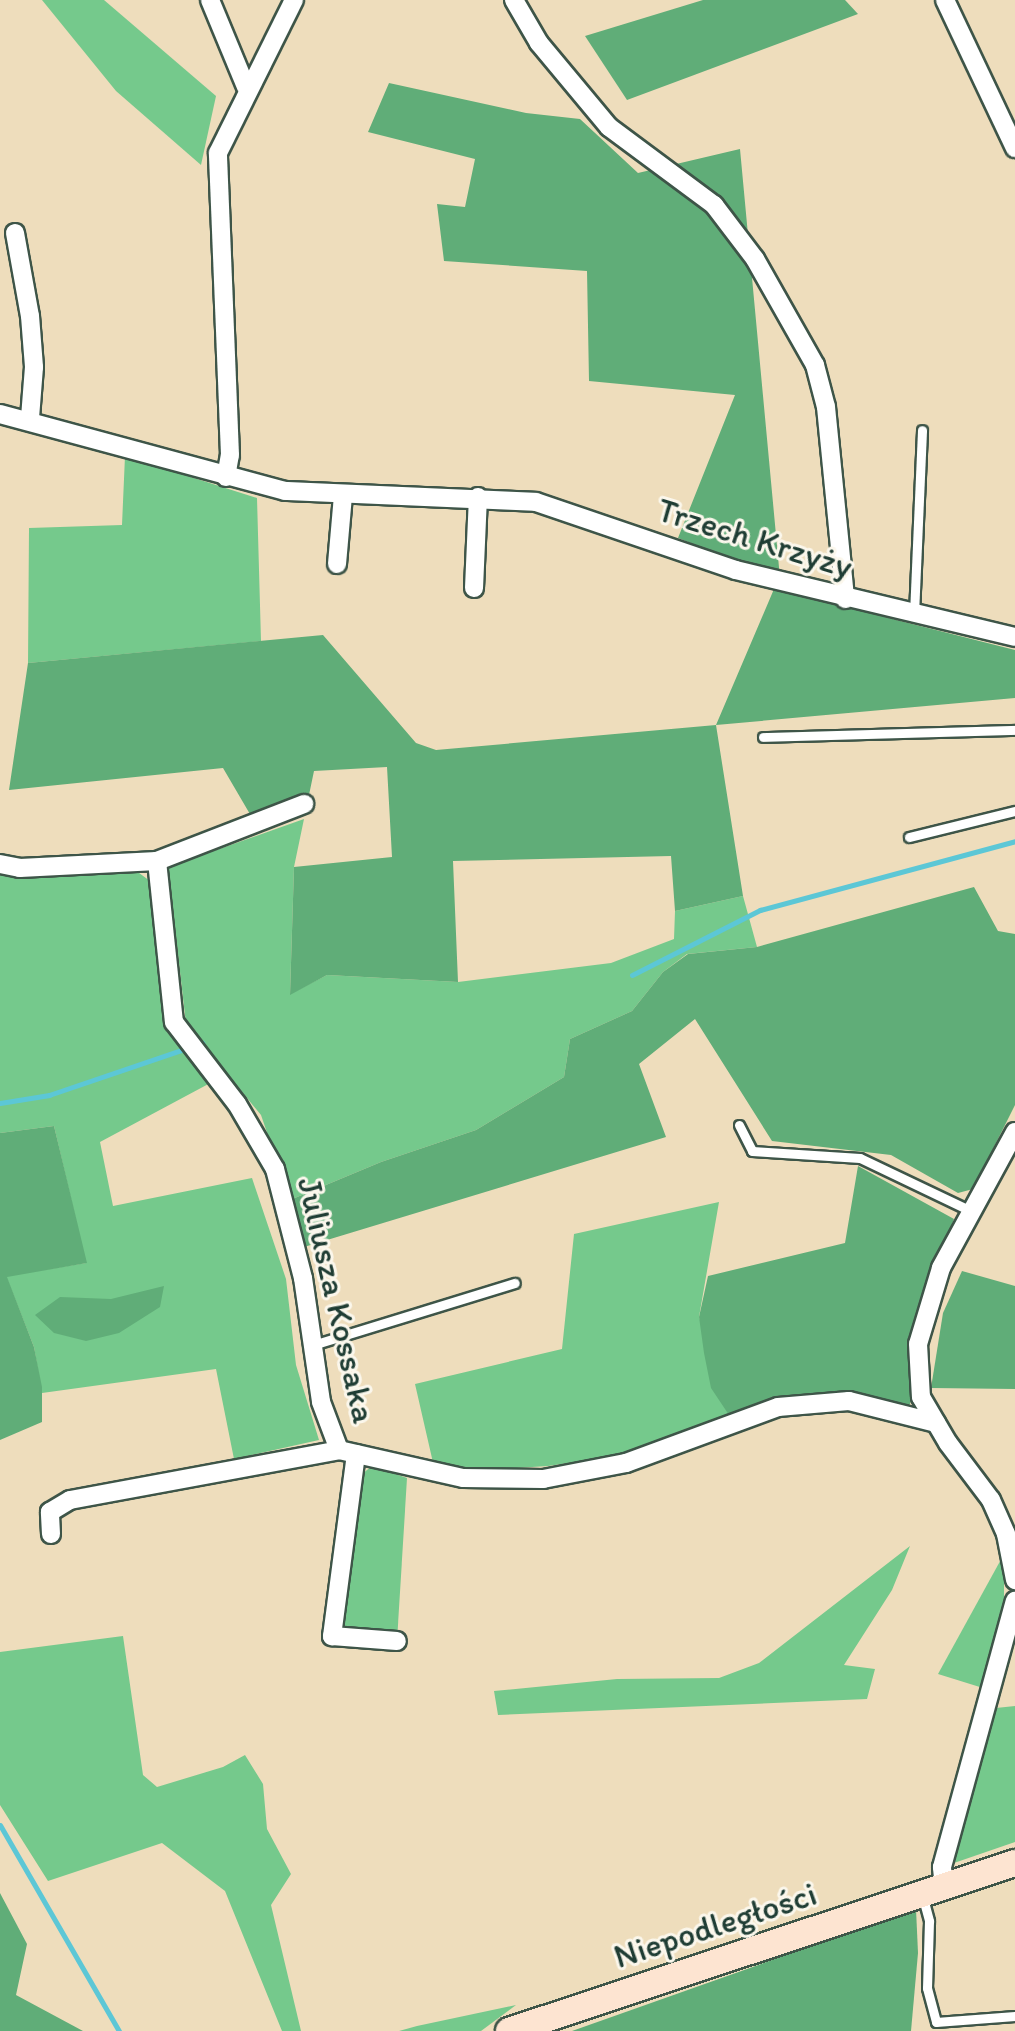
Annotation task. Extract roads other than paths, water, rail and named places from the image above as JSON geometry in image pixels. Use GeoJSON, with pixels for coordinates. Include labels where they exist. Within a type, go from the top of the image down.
{"type":"FeatureCollection","features":[{"type":"Feature","properties":{"kind":"street"},"geometry":{"type":"LineString","coordinates":[[210,0],[246,87]]}},
{"type":"Feature","properties":{"kind":"street"},"geometry":{"type":"LineString","coordinates":[[226,477],[230,455],[218,153],[246,87],[294,0]]}},
{"type":"Feature","properties":{"kind":"street"},"geometry":{"type":"LineString","coordinates":[[514,0],[539,43],[609,127],[714,205],[755,259],[815,365],[826,407],[845,599]]}},
{"type":"Feature","properties":{"kind":"street"},"geometry":{"type":"LineString","coordinates":[[945,0],[1015,148]]}},
{"type":"Feature","properties":{"kind":"street"},"geometry":{"type":"LineString","coordinates":[[15,233],[30,316],[34,367],[30,418]]}},
{"type":"Feature","properties":{"kind":"street","name":"Trzech Krzyży"},"geometry":{"type":"LineString","coordinates":[[0,414],[30,418],[226,477],[285,491],[478,497],[554,506],[725,567],[845,599],[1015,637]]}},
{"type":"Feature","properties":{"kind":"street"},"geometry":{"type":"LineString","coordinates":[[337,564],[343,495]]}},
{"type":"Feature","properties":{"kind":"street"},"geometry":{"type":"LineString","coordinates":[[474,588],[478,497]]}},
{"type":"Feature","properties":{"kind":"street"},"geometry":{"type":"LineString","coordinates":[[0,864],[20,868],[157,861],[304,804]]}},
{"type":"Feature","properties":{"kind":"street","name":"Juliusza Kossaka"},"geometry":{"type":"LineString","coordinates":[[157,861],[169,999],[190,1047],[237,1104],[275,1169],[303,1278],[321,1402],[348,1452],[332,1636],[397,1641]]}},
{"type":"Feature","properties":{"kind":"street"},"geometry":{"type":"LineString","coordinates":[[1015,1132],[969,1210],[941,1268],[918,1344],[921,1397],[991,1500],[1006,1534],[1015,1580]]}},
{"type":"Feature","properties":{"kind":"street","name":"Juliusza Kossaka"},"geometry":{"type":"LineString","coordinates":[[51,1534],[50,1512],[70,1500],[348,1452],[463,1478],[543,1479],[626,1463],[778,1407],[849,1401],[936,1423]]}},
{"type":"Feature","properties":{"kind":"street"},"geometry":{"type":"LineString","coordinates":[[933,1891],[1015,1601]]}},
{"type":"Feature","properties":{"kind":"street","name":"Niepodległości"},"geometry":{"type":"LineString","coordinates":[[509,2031],[1015,1863]]}},
{"type":"Feature","properties":{"kind":"lane"},"geometry":{"type":"LineString","coordinates":[[914,614],[922,430]]}},
{"type":"Feature","properties":{"kind":"lane"},"geometry":{"type":"LineString","coordinates":[[763,737],[1015,730]]}},
{"type":"Feature","properties":{"kind":"lane"},"geometry":{"type":"LineString","coordinates":[[909,837],[1015,811]]}},
{"type":"Feature","properties":{"kind":"lane"},"geometry":{"type":"LineString","coordinates":[[739,1125],[752,1151],[860,1158],[969,1210]]}},
{"type":"Feature","properties":{"kind":"lane"},"geometry":{"type":"LineString","coordinates":[[313,1345],[515,1283]]}},
{"type":"Feature","properties":{"kind":"lane"},"geometry":{"type":"LineString","coordinates":[[933,1891],[927,1988],[936,2022],[1015,2016]]}},
{"type":"Feature","properties":{"kind":"waterway"},"geometry":{"type":"LineString","coordinates":[[632,975],[760,910],[1015,841]]}},
{"type":"Feature","properties":{"kind":"waterway"},"geometry":{"type":"LineString","coordinates":[[0,1103],[49,1095],[202,1043]]}},
{"type":"Feature","properties":{"kind":"waterway"},"geometry":{"type":"LineString","coordinates":[[0,1825],[119,2031]]}}]}
